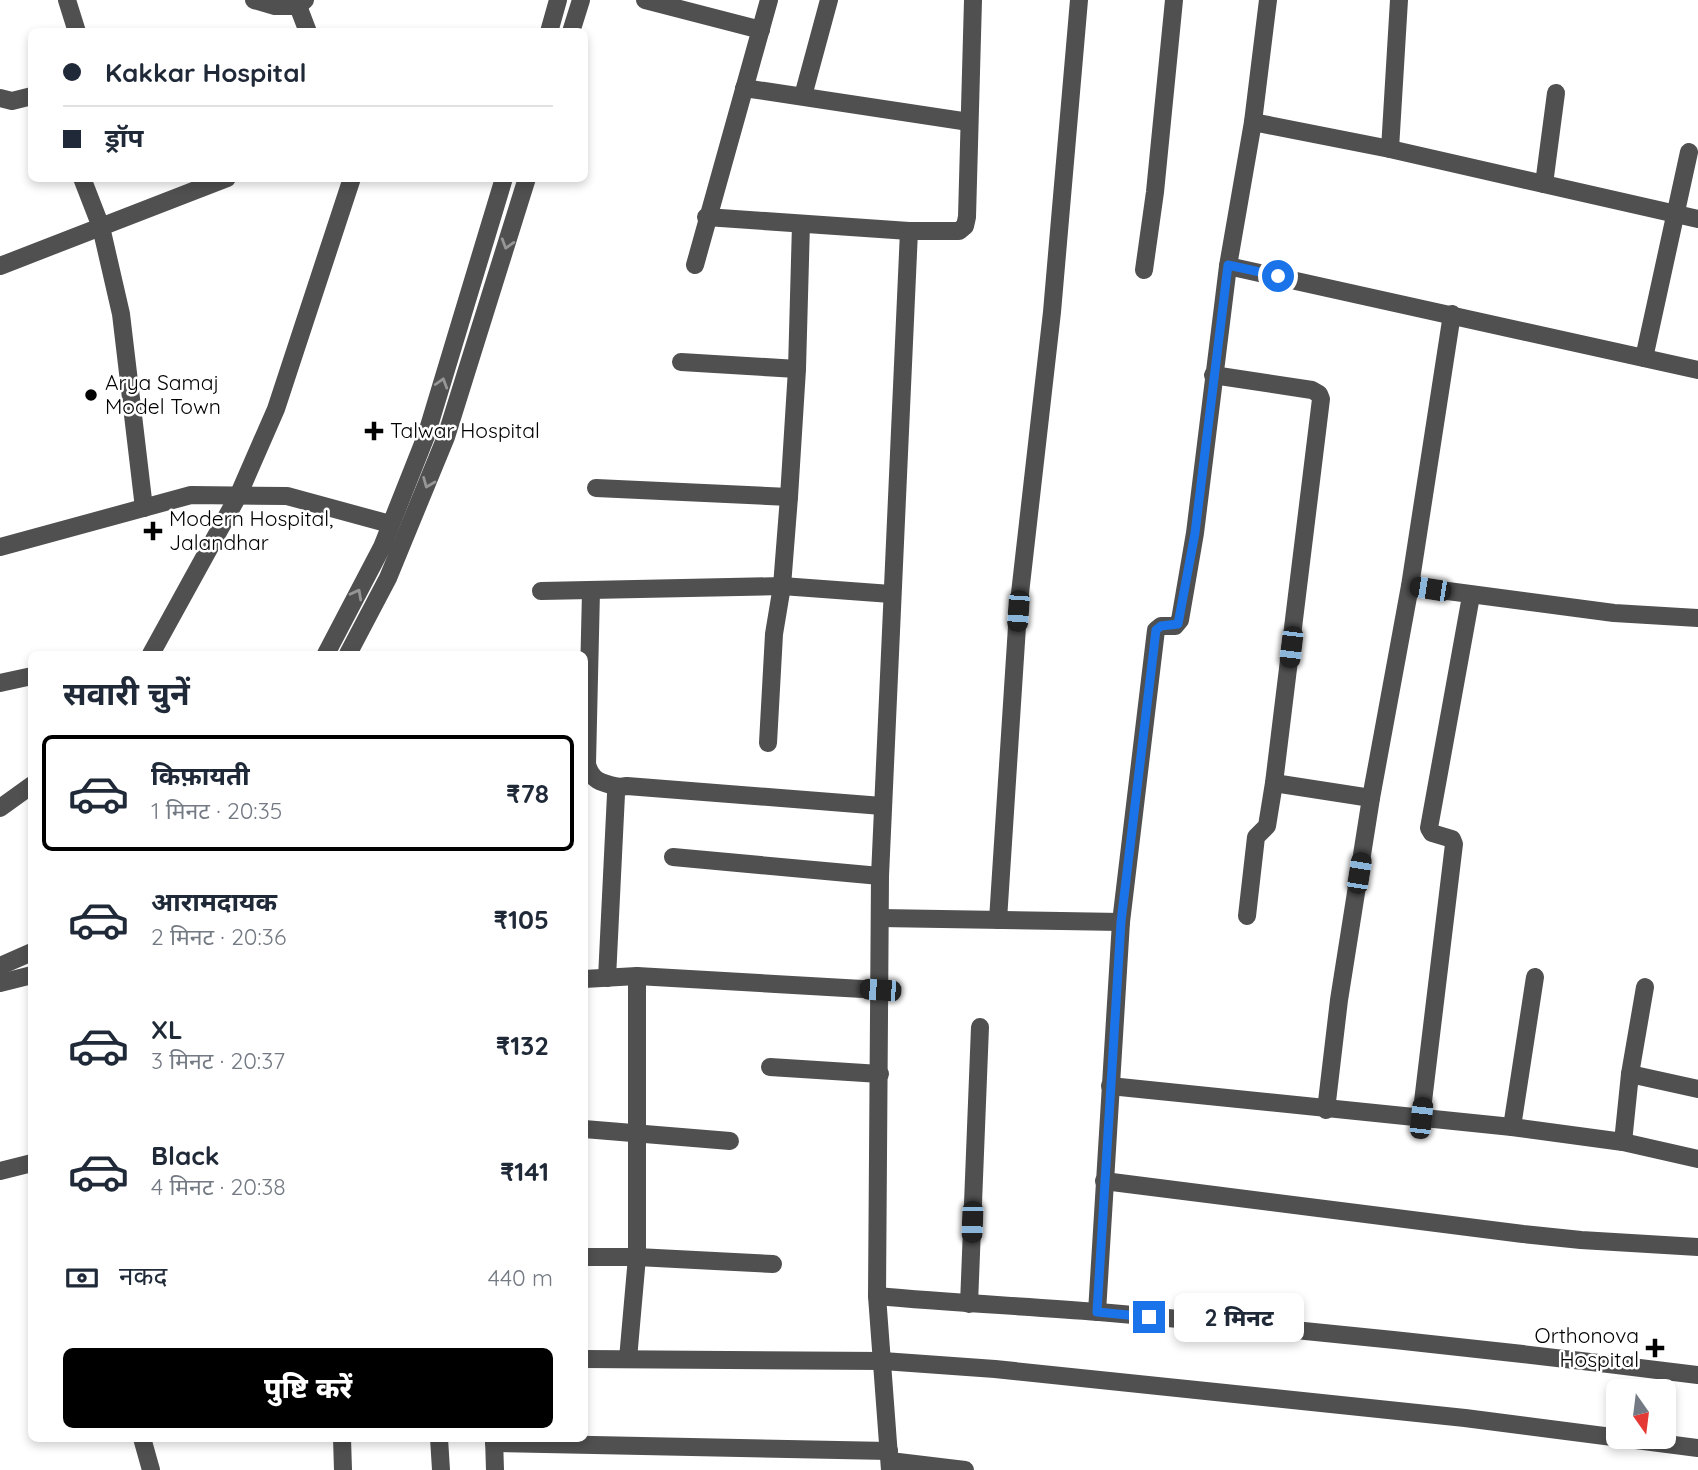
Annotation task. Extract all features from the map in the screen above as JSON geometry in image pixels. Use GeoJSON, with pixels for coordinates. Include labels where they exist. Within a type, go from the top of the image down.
{"type":"FeatureCollection","features":[{"type":"Feature","properties":{"kind":"street"},"geometry":{"type":"LineString","coordinates":[[67,0],[76,28]]}},
{"type":"Feature","properties":{"kind":"street"},"geometry":{"type":"LineString","coordinates":[[254,0],[275,6],[301,3],[308,28]]}},
{"type":"Feature","properties":{"kind":"street"},"geometry":{"type":"LineString","coordinates":[[550,28],[558,0]]}},
{"type":"Feature","properties":{"kind":"street"},"geometry":{"type":"LineString","coordinates":[[572,28],[580,0]]}},
{"type":"Feature","properties":{"kind":"street"},"geometry":{"type":"LineString","coordinates":[[645,0],[761,30]]}},
{"type":"Feature","properties":{"kind":"street"},"geometry":{"type":"LineString","coordinates":[[695,265],[706,217],[769,0]]}},
{"type":"Feature","properties":{"kind":"street"},"geometry":{"type":"LineString","coordinates":[[803,96],[829,0]]}},
{"type":"Feature","properties":{"kind":"street"},"geometry":{"type":"LineString","coordinates":[[706,217],[909,231],[959,231],[965,226],[973,0]]}},
{"type":"Feature","properties":{"kind":"street"},"geometry":{"type":"LineString","coordinates":[[998,920],[1018,611],[1052,312],[1079,0]]}},
{"type":"Feature","properties":{"kind":"street"},"geometry":{"type":"LineString","coordinates":[[1144,270],[1155,192],[1174,0]]}},
{"type":"Feature","properties":{"kind":"street"},"geometry":{"type":"LineString","coordinates":[[1097,1312],[1121,922],[1156,630],[1161,626],[1175,626],[1180,620],[1195,533],[1228,265],[1253,122],[1268,0]]}},
{"type":"Feature","properties":{"kind":"street"},"geometry":{"type":"LineString","coordinates":[[1390,149],[1399,0]]}},
{"type":"Feature","properties":{"kind":"street"},"geometry":{"type":"LineString","coordinates":[[744,88],[969,122]]}},
{"type":"Feature","properties":{"kind":"street"},"geometry":{"type":"LineString","coordinates":[[1544,184],[1556,93]]}},
{"type":"Feature","properties":{"kind":"street"},"geometry":{"type":"LineString","coordinates":[[0,98],[12,101],[28,97]]}},
{"type":"Feature","properties":{"kind":"street"},"geometry":{"type":"LineString","coordinates":[[1253,122],[1390,149],[1698,219]]}},
{"type":"Feature","properties":{"kind":"street"},"geometry":{"type":"LineString","coordinates":[[1644,358],[1689,152]]}},
{"type":"Feature","properties":{"kind":"street"},"geometry":{"type":"LineString","coordinates":[[84,182],[101,227],[121,314],[144,508]]}},
{"type":"Feature","properties":{"kind":"street"},"geometry":{"type":"LineString","coordinates":[[0,266],[217,182]]}},
{"type":"Feature","properties":{"kind":"street"},"geometry":{"type":"LineString","coordinates":[[154,651],[238,496],[276,409],[351,182]]}},
{"type":"Feature","properties":{"kind":"street"},"geometry":{"type":"LineString","coordinates":[[328,651],[382,547],[426,436],[503,182]]}},
{"type":"Feature","properties":{"kind":"street"},"geometry":{"type":"LineString","coordinates":[[351,651],[388,578],[446,437],[526,182]]}},
{"type":"Feature","properties":{"kind":"street"},"geometry":{"type":"LineString","coordinates":[[768,743],[776,622],[782,586],[789,497],[797,369],[801,224]]}},
{"type":"Feature","properties":{"kind":"street"},"geometry":{"type":"LineString","coordinates":[[890,1461],[877,1296],[880,876],[909,231]]}},
{"type":"Feature","properties":{"kind":"street"},"geometry":{"type":"LineString","coordinates":[[1228,265],[1698,370]]}},
{"type":"Feature","properties":{"kind":"street"},"geometry":{"type":"LineString","coordinates":[[1325,1110],[1339,1000],[1371,798],[1410,586],[1452,314]]}},
{"type":"Feature","properties":{"kind":"street"},"geometry":{"type":"LineString","coordinates":[[681,362],[797,369]]}},
{"type":"Feature","properties":{"kind":"street"},"geometry":{"type":"LineString","coordinates":[[1213,375],[1312,390],[1319,394],[1321,399],[1268,826],[1256,837],[1247,916]]}},
{"type":"Feature","properties":{"kind":"street"},"geometry":{"type":"LineString","coordinates":[[596,488],[789,497]]}},
{"type":"Feature","properties":{"kind":"street"},"geometry":{"type":"LineString","coordinates":[[0,547],[191,495],[287,496],[390,524]]}},
{"type":"Feature","properties":{"kind":"street"},"geometry":{"type":"LineString","coordinates":[[541,591],[782,586],[891,594]]}},
{"type":"Feature","properties":{"kind":"street"},"geometry":{"type":"LineString","coordinates":[[1410,586],[1614,613],[1698,618]]}},
{"type":"Feature","properties":{"kind":"street"},"geometry":{"type":"LineString","coordinates":[[588,721],[591,592]]}},
{"type":"Feature","properties":{"kind":"street"},"geometry":{"type":"LineString","coordinates":[[1421,1118],[1454,844],[1449,836],[1432,833],[1429,828],[1471,596]]}},
{"type":"Feature","properties":{"kind":"street"},"geometry":{"type":"LineString","coordinates":[[0,683],[28,677]]}},
{"type":"Feature","properties":{"kind":"street"},"geometry":{"type":"LineString","coordinates":[[588,767],[595,779],[619,787],[882,806]]}},
{"type":"Feature","properties":{"kind":"street"},"geometry":{"type":"LineString","coordinates":[[1274,783],[1371,798]]}},
{"type":"Feature","properties":{"kind":"street"},"geometry":{"type":"LineString","coordinates":[[607,978],[616,794],[619,787]]}},
{"type":"Feature","properties":{"kind":"street"},"geometry":{"type":"LineString","coordinates":[[0,808],[28,788]]}},
{"type":"Feature","properties":{"kind":"street"},"geometry":{"type":"LineString","coordinates":[[673,857],[880,876]]}},
{"type":"Feature","properties":{"kind":"street"},"geometry":{"type":"LineString","coordinates":[[880,918],[1121,922]]}},
{"type":"Feature","properties":{"kind":"street"},"geometry":{"type":"LineString","coordinates":[[0,966],[28,954]]}},
{"type":"Feature","properties":{"kind":"street"},"geometry":{"type":"LineString","coordinates":[[0,983],[28,976]]}},
{"type":"Feature","properties":{"kind":"street"},"geometry":{"type":"LineString","coordinates":[[628,1359],[637,1257],[637,976]]}},
{"type":"Feature","properties":{"kind":"street"},"geometry":{"type":"LineString","coordinates":[[588,979],[637,976],[880,990]]}},
{"type":"Feature","properties":{"kind":"street"},"geometry":{"type":"LineString","coordinates":[[1512,1128],[1535,977]]}},
{"type":"Feature","properties":{"kind":"street"},"geometry":{"type":"LineString","coordinates":[[1623,1142],[1630,1074],[1645,986]]}},
{"type":"Feature","properties":{"kind":"street"},"geometry":{"type":"LineString","coordinates":[[969,1304],[980,1027]]}},
{"type":"Feature","properties":{"kind":"street"},"geometry":{"type":"LineString","coordinates":[[769,1067],[880,1074]]}},
{"type":"Feature","properties":{"kind":"street"},"geometry":{"type":"LineString","coordinates":[[1630,1074],[1698,1088]]}},
{"type":"Feature","properties":{"kind":"street"},"geometry":{"type":"LineString","coordinates":[[1111,1086],[1512,1128],[1623,1142],[1698,1159]]}},
{"type":"Feature","properties":{"kind":"street"},"geometry":{"type":"LineString","coordinates":[[588,1129],[730,1141]]}},
{"type":"Feature","properties":{"kind":"street"},"geometry":{"type":"LineString","coordinates":[[0,1171],[28,1164]]}},
{"type":"Feature","properties":{"kind":"street"},"geometry":{"type":"LineString","coordinates":[[1104,1181],[1523,1234],[1698,1247]]}},
{"type":"Feature","properties":{"kind":"street"},"geometry":{"type":"LineString","coordinates":[[588,1257],[773,1264]]}},
{"type":"Feature","properties":{"kind":"street"},"geometry":{"type":"LineString","coordinates":[[877,1296],[1097,1312],[1513,1352],[1698,1375]]}},
{"type":"Feature","properties":{"kind":"street"},"geometry":{"type":"LineString","coordinates":[[588,1359],[883,1361],[995,1369],[1465,1418],[1698,1448]]}},
{"type":"Feature","properties":{"kind":"street"},"geometry":{"type":"LineString","coordinates":[[143,1442],[151,1470]]}},
{"type":"Feature","properties":{"kind":"street"},"geometry":{"type":"LineString","coordinates":[[342,1442],[343,1470]]}},
{"type":"Feature","properties":{"kind":"street"},"geometry":{"type":"LineString","coordinates":[[439,1442],[441,1470]]}},
{"type":"Feature","properties":{"kind":"street"},"geometry":{"type":"LineString","coordinates":[[494,1442],[495,1470]]}},
{"type":"Feature","properties":{"kind":"street"},"geometry":{"type":"LineString","coordinates":[[514,1442],[890,1461],[965,1470]]}},
{"type":"Feature","properties":{"kind":"place","name":"Arya Samaj Model Town"},"geometry":{"type":"Point","coordinates":[91,395]}},
{"type":"Feature","properties":{"kind":"place","name":"Talwar Hospital"},"geometry":{"type":"Point","coordinates":[374,431]}},
{"type":"Feature","properties":{"kind":"place","name":"Modern Hospital, Jalandhar"},"geometry":{"type":"Point","coordinates":[153,531]}},
{"type":"Feature","properties":{"kind":"place","name":"Orthonova Hospital"},"geometry":{"type":"Point","coordinates":[1655,1348]}},
{"type":"Feature","properties":{"kind":"route"},"geometry":{"type":"LineString","coordinates":[[1149,1317],[1097,1312],[1121,922],[1133,812],[1156,630],[1157,627],[1178,624],[1184,598],[1195,533],[1228,265],[1278,276]]}}]}
